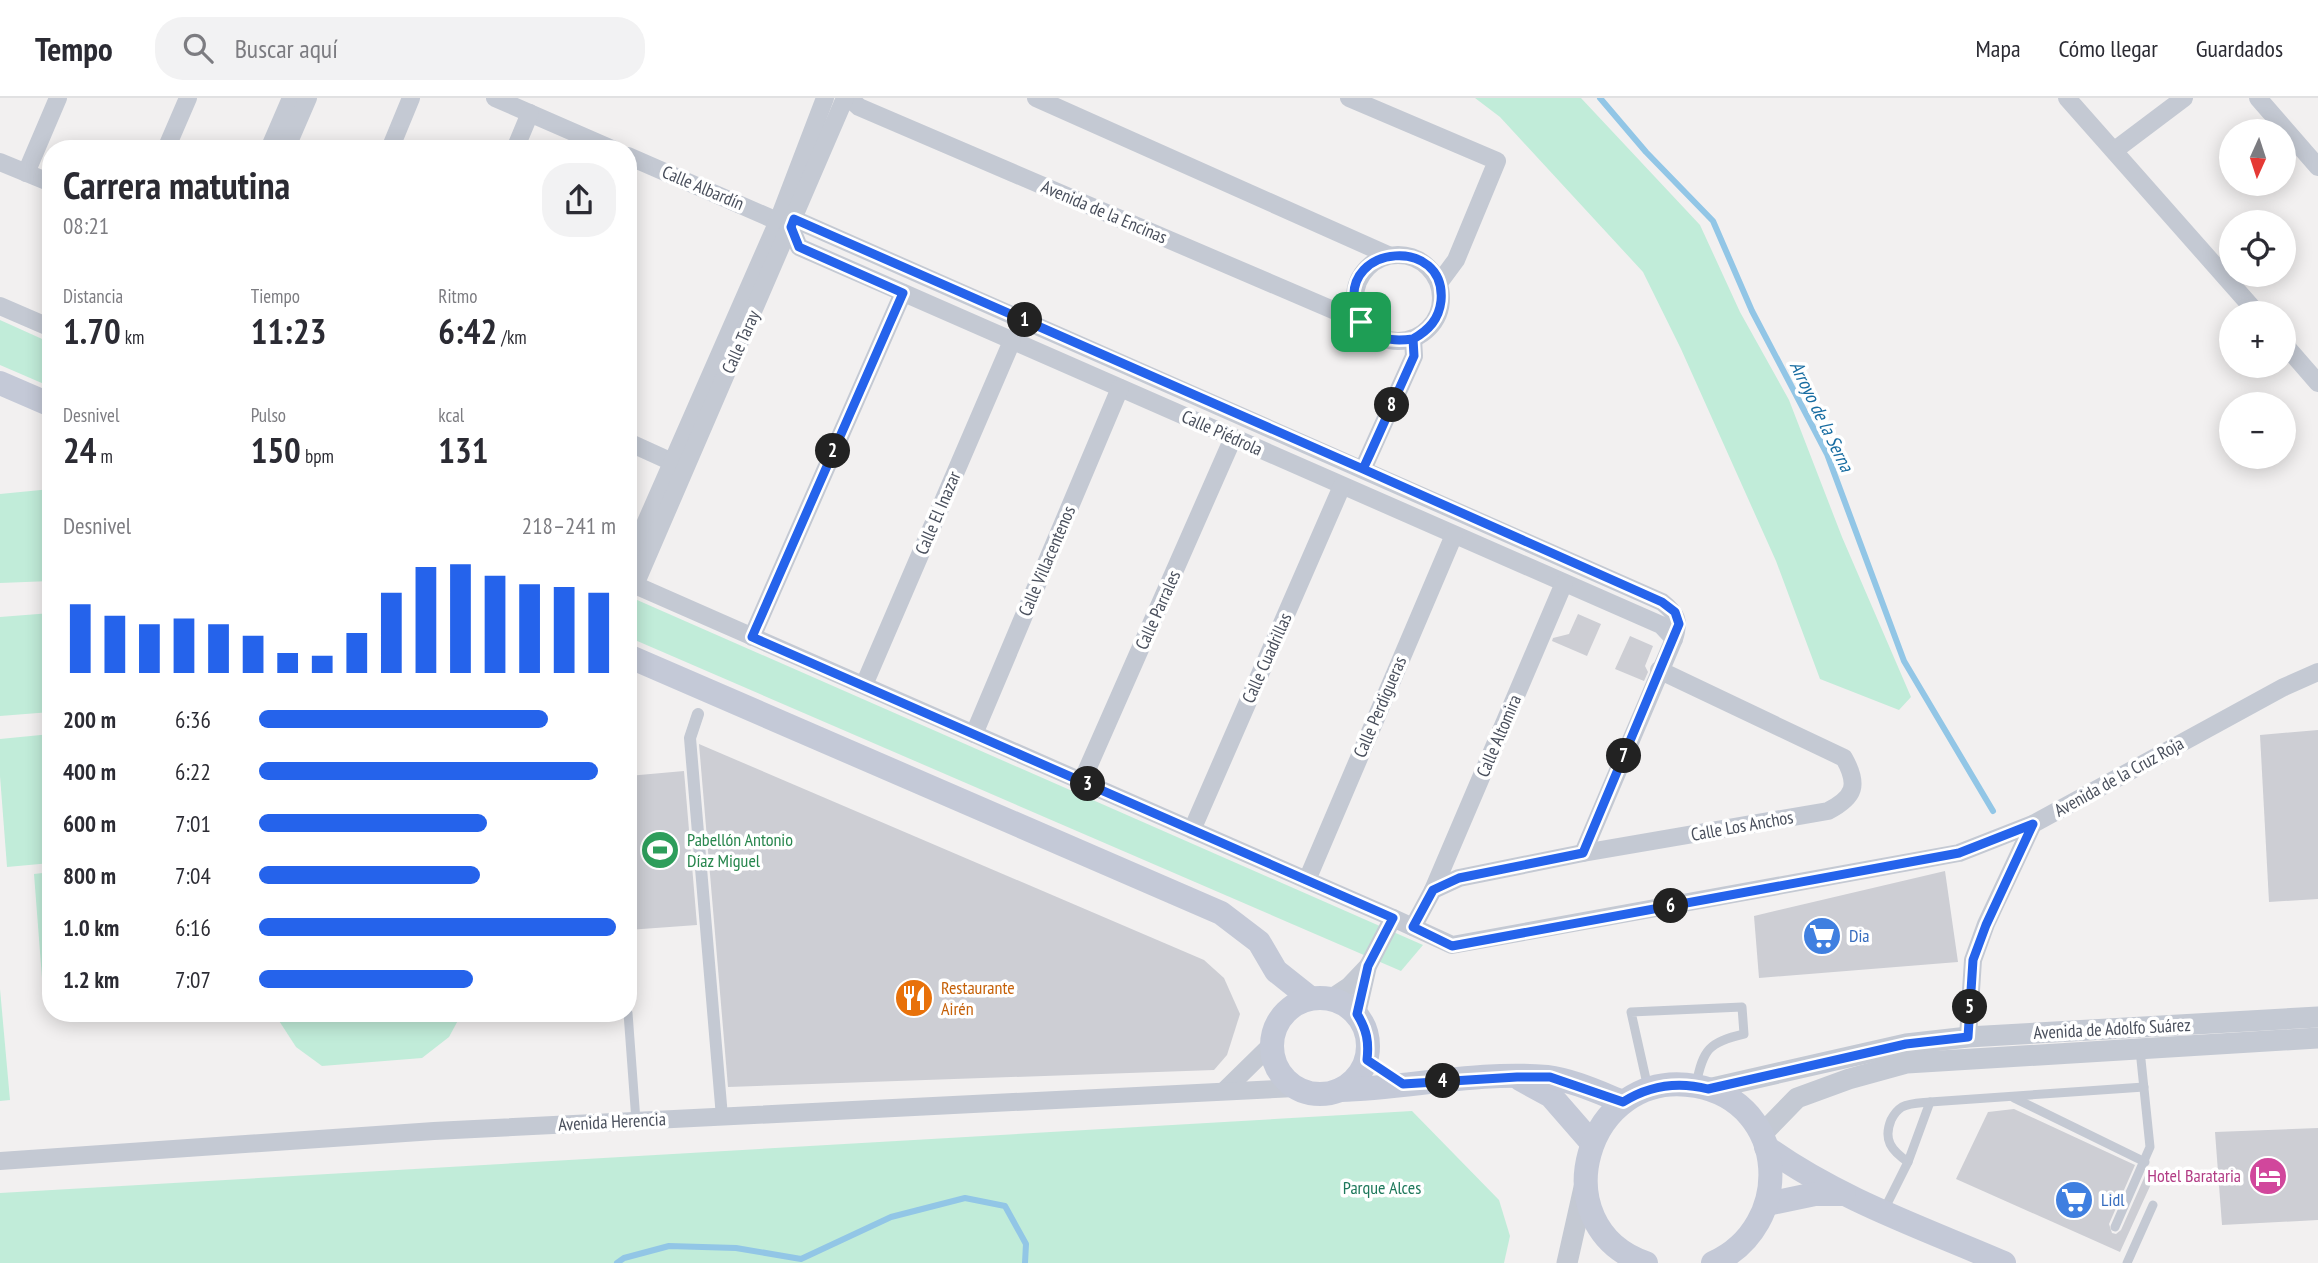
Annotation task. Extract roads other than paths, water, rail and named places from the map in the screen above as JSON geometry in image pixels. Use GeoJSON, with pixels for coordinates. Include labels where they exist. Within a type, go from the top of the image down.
{"type":"FeatureCollection","features":[{"type":"Feature","properties":{"kind":"main road"},"geometry":{"type":"LineString","coordinates":[[0,383],[42,401]]}},
{"type":"Feature","properties":{"kind":"main road"},"geometry":{"type":"LineString","coordinates":[[637,660],[1221,913],[1259,942],[1276,971],[1279,1018],[1270,1045],[1273,1062],[1282,1077],[1295,1088],[1317,1095],[1340,1090],[1384,1089],[1403,1084],[1550,1077],[1623,1102]]}},
{"type":"Feature","properties":{"kind":"main road"},"geometry":{"type":"LineString","coordinates":[[1276,971],[1320,998],[1345,1004],[1357,1014],[1366,1028],[1369,1044],[1367,1060],[1356,1078],[1340,1090]]}},
{"type":"Feature","properties":{"kind":"main road"},"geometry":{"type":"LineString","coordinates":[[1279,1018],[1293,1005],[1320,998]]}},
{"type":"Feature","properties":{"kind":"main road"},"geometry":{"type":"LineString","coordinates":[[1367,1060],[1403,1084]]}},
{"type":"Feature","properties":{"kind":"main road"},"geometry":{"type":"LineString","coordinates":[[1517,1077],[1550,1096],[1591,1143]]}},
{"type":"Feature","properties":{"kind":"main road"},"geometry":{"type":"LineString","coordinates":[[1638,1262],[1606,1235],[1595,1219],[1585,1181],[1586,1162],[1591,1143],[1600,1127],[1623,1102],[1648,1089],[1664,1085],[1702,1088],[1739,1107],[1752,1120],[1764,1141],[1771,1174],[1767,1204],[1756,1228],[1738,1248],[1713,1263]]}},
{"type":"Feature","properties":{"kind":"main road"},"geometry":{"type":"LineString","coordinates":[[1764,1141],[1792,1165],[1845,1194],[2004,1263]]}},
{"type":"Feature","properties":{"kind":"main road"},"geometry":{"type":"LineString","coordinates":[[1767,1204],[1815,1194],[1845,1194]]}},
{"type":"Feature","properties":{"kind":"street"},"geometry":{"type":"LineString","coordinates":[[26,173],[58,98]]}},
{"type":"Feature","properties":{"kind":"street"},"geometry":{"type":"LineString","coordinates":[[170,140],[188,98]]}},
{"type":"Feature","properties":{"kind":"street"},"geometry":{"type":"LineString","coordinates":[[273,140],[291,98]]}},
{"type":"Feature","properties":{"kind":"street"},"geometry":{"type":"LineString","coordinates":[[290,140],[308,98]]}},
{"type":"Feature","properties":{"kind":"street"},"geometry":{"type":"LineString","coordinates":[[394,140],[411,98]]}},
{"type":"Feature","properties":{"kind":"street"},"geometry":{"type":"LineString","coordinates":[[495,98],[592,140]]}},
{"type":"Feature","properties":{"kind":"street","name":"Calle Taray"},"geometry":{"type":"LineString","coordinates":[[637,572],[788,222],[825,98]]}},
{"type":"Feature","properties":{"kind":"street","name":"Calle Taray"},"geometry":{"type":"LineString","coordinates":[[637,542],[847,98]]}},
{"type":"Feature","properties":{"kind":"street","name":"Avenida de la Encinas"},"geometry":{"type":"LineString","coordinates":[[847,98],[859,107],[1361,322]]}},
{"type":"Feature","properties":{"kind":"street"},"geometry":{"type":"LineString","coordinates":[[1036,98],[1388,255],[1404,255],[1419,260],[1431,270],[1439,283],[1440,310],[1425,332],[1413,339],[1394,341],[1375,335],[1361,322],[1355,306],[1355,290],[1361,274],[1373,262],[1388,255]]}},
{"type":"Feature","properties":{"kind":"street"},"geometry":{"type":"LineString","coordinates":[[1349,98],[1496,161],[1456,260],[1439,283]]}},
{"type":"Feature","properties":{"kind":"street"},"geometry":{"type":"LineString","coordinates":[[2067,98],[2247,301]]}},
{"type":"Feature","properties":{"kind":"street"},"geometry":{"type":"LineString","coordinates":[[2115,150],[2183,98]]}},
{"type":"Feature","properties":{"kind":"street"},"geometry":{"type":"LineString","coordinates":[[2258,98],[2318,167]]}},
{"type":"Feature","properties":{"kind":"street"},"geometry":{"type":"LineString","coordinates":[[519,140],[530,113]]}},
{"type":"Feature","properties":{"kind":"street","name":"Calle Albardín"},"geometry":{"type":"LineString","coordinates":[[637,160],[1363,469],[1662,602],[1675,612],[1679,624],[1674,639]]}},
{"type":"Feature","properties":{"kind":"street"},"geometry":{"type":"LineString","coordinates":[[0,162],[42,179]]}},
{"type":"Feature","properties":{"kind":"street","name":"Calle Piédrola"},"geometry":{"type":"LineString","coordinates":[[788,222],[799,247],[1661,625],[1674,639]]}},
{"type":"Feature","properties":{"kind":"street"},"geometry":{"type":"LineString","coordinates":[[752,637],[903,293]]}},
{"type":"Feature","properties":{"kind":"street"},"geometry":{"type":"LineString","coordinates":[[0,306],[42,324]]}},
{"type":"Feature","properties":{"kind":"street"},"geometry":{"type":"LineString","coordinates":[[1363,469],[1414,356],[1413,339]]}},
{"type":"Feature","properties":{"kind":"street","name":"Calle El Inazar"},"geometry":{"type":"LineString","coordinates":[[864,685],[1012,341]]}},
{"type":"Feature","properties":{"kind":"street"},"geometry":{"type":"LineString","coordinates":[[2296,358],[2318,383]]}},
{"type":"Feature","properties":{"kind":"street","name":"Calle Villacentenos"},"geometry":{"type":"LineString","coordinates":[[974,734],[1120,388]]}},
{"type":"Feature","properties":{"kind":"street","name":"Calle Parrales"},"geometry":{"type":"LineString","coordinates":[[1082,781],[1233,438]]}},
{"type":"Feature","properties":{"kind":"street"},"geometry":{"type":"LineString","coordinates":[[637,446],[673,462]]}},
{"type":"Feature","properties":{"kind":"street","name":"Calle Cuadrillas"},"geometry":{"type":"LineString","coordinates":[[1192,830],[1342,486]]}},
{"type":"Feature","properties":{"kind":"street","name":"Calle Perdigueras"},"geometry":{"type":"LineString","coordinates":[[1307,880],[1454,534]]}},
{"type":"Feature","properties":{"kind":"street","name":"Calle Altomira"},"geometry":{"type":"LineString","coordinates":[[1433,890],[1564,583]]}},
{"type":"Feature","properties":{"kind":"street","name":"Avenida de la Cruz Roja"},"geometry":{"type":"LineString","coordinates":[[637,586],[1452,946],[1959,853],[2033,824],[2284,687],[2318,672]]}},
{"type":"Feature","properties":{"kind":"street"},"geometry":{"type":"LineString","coordinates":[[1583,853],[1674,639]]}},
{"type":"Feature","properties":{"kind":"street","name":"Calle Los Anchos"},"geometry":{"type":"LineString","coordinates":[[1433,890],[1459,878],[1583,853],[1828,811],[1844,803],[1851,792],[1853,780],[1844,758],[1659,670]]}},
{"type":"Feature","properties":{"kind":"street"},"geometry":{"type":"LineString","coordinates":[[698,714],[690,738],[722,1116]]}},
{"type":"Feature","properties":{"kind":"street"},"geometry":{"type":"LineString","coordinates":[[1968,1037],[1973,960],[1986,925],[2033,824]]}},
{"type":"Feature","properties":{"kind":"street"},"geometry":{"type":"LineString","coordinates":[[1413,927],[1433,890]]}},
{"type":"Feature","properties":{"kind":"street"},"geometry":{"type":"LineString","coordinates":[[1357,1014],[1368,966],[1393,918]]}},
{"type":"Feature","properties":{"kind":"street"},"geometry":{"type":"LineString","coordinates":[[1320,998],[1349,986],[1368,966]]}},
{"type":"Feature","properties":{"kind":"street","name":"Avenida de Adolfo Suárez"},"geometry":{"type":"LineString","coordinates":[[1907,1053],[1968,1037],[2318,1017]]}},
{"type":"Feature","properties":{"kind":"street","name":"Avenida de Adolfo Suárez"},"geometry":{"type":"LineString","coordinates":[[1907,1053],[2140,1049],[2318,1038]]}},
{"type":"Feature","properties":{"kind":"street"},"geometry":{"type":"LineString","coordinates":[[1224,1091],[1270,1045]]}},
{"type":"Feature","properties":{"kind":"street"},"geometry":{"type":"LineString","coordinates":[[1702,1088],[1907,1053]]}},
{"type":"Feature","properties":{"kind":"street"},"geometry":{"type":"LineString","coordinates":[[1764,1141],[1797,1098],[1849,1079],[1907,1053]]}},
{"type":"Feature","properties":{"kind":"street","name":"Avenida Herencia"},"geometry":{"type":"LineString","coordinates":[[0,1161],[434,1131],[1295,1088]]}},
{"type":"Feature","properties":{"kind":"street"},"geometry":{"type":"LineString","coordinates":[[1567,1263],[1585,1181]]}},
{"type":"Feature","properties":{"kind":"lane"},"geometry":{"type":"LineString","coordinates":[[1648,1089],[1631,1012],[1742,1007],[1744,1034],[1719,1040],[1707,1051],[1700,1065],[1702,1088]]}},
{"type":"Feature","properties":{"kind":"lane"},"geometry":{"type":"LineString","coordinates":[[629,1022],[635,1121]]}},
{"type":"Feature","properties":{"kind":"lane"},"geometry":{"type":"LineString","coordinates":[[2115,1227],[2150,1147],[2140,1049]]}},
{"type":"Feature","properties":{"kind":"lane"},"geometry":{"type":"LineString","coordinates":[[1908,1162],[1895,1152],[1888,1142],[1887,1129],[1894,1114],[1904,1106],[2144,1087]]}},
{"type":"Feature","properties":{"kind":"lane"},"geometry":{"type":"LineString","coordinates":[[2012,1097],[2145,1162]]}},
{"type":"Feature","properties":{"kind":"lane"},"geometry":{"type":"LineString","coordinates":[[1883,1211],[1908,1162],[1930,1102]]}},
{"type":"Feature","properties":{"kind":"lane"},"geometry":{"type":"LineString","coordinates":[[2126,1263],[2153,1205]]}},
{"type":"Feature","properties":{"kind":"waterway","name":"Arroyo de la Serna"},"geometry":{"type":"LineString","coordinates":[[1600,98],[1646,152],[1713,221],[1752,311],[1827,454],[1904,661],[1993,811]]}},
{"type":"Feature","properties":{"kind":"waterway"},"geometry":{"type":"LineString","coordinates":[[617,1263],[624,1258],[669,1246],[736,1248],[801,1259],[891,1217],[965,1198],[1005,1206],[1026,1244],[1025,1263]]}},
{"type":"Feature","properties":{"kind":"place","name":"Pabellón Antonio Díaz Miguel"},"geometry":{"type":"Point","coordinates":[660,850]}},
{"type":"Feature","properties":{"kind":"place","name":"Dia"},"geometry":{"type":"Point","coordinates":[1822,936]}},
{"type":"Feature","properties":{"kind":"place","name":"Restaurante Airén"},"geometry":{"type":"Point","coordinates":[914,998]}},
{"type":"Feature","properties":{"kind":"place","name":"Hotel Barataria"},"geometry":{"type":"Point","coordinates":[2268,1176]}},
{"type":"Feature","properties":{"kind":"place","name":"Lidl"},"geometry":{"type":"Point","coordinates":[2074,1200]}},
{"type":"Feature","properties":{"kind":"park label","name":"Parque Alces"},"geometry":{"type":"Point","coordinates":[1382,1188]}}]}
